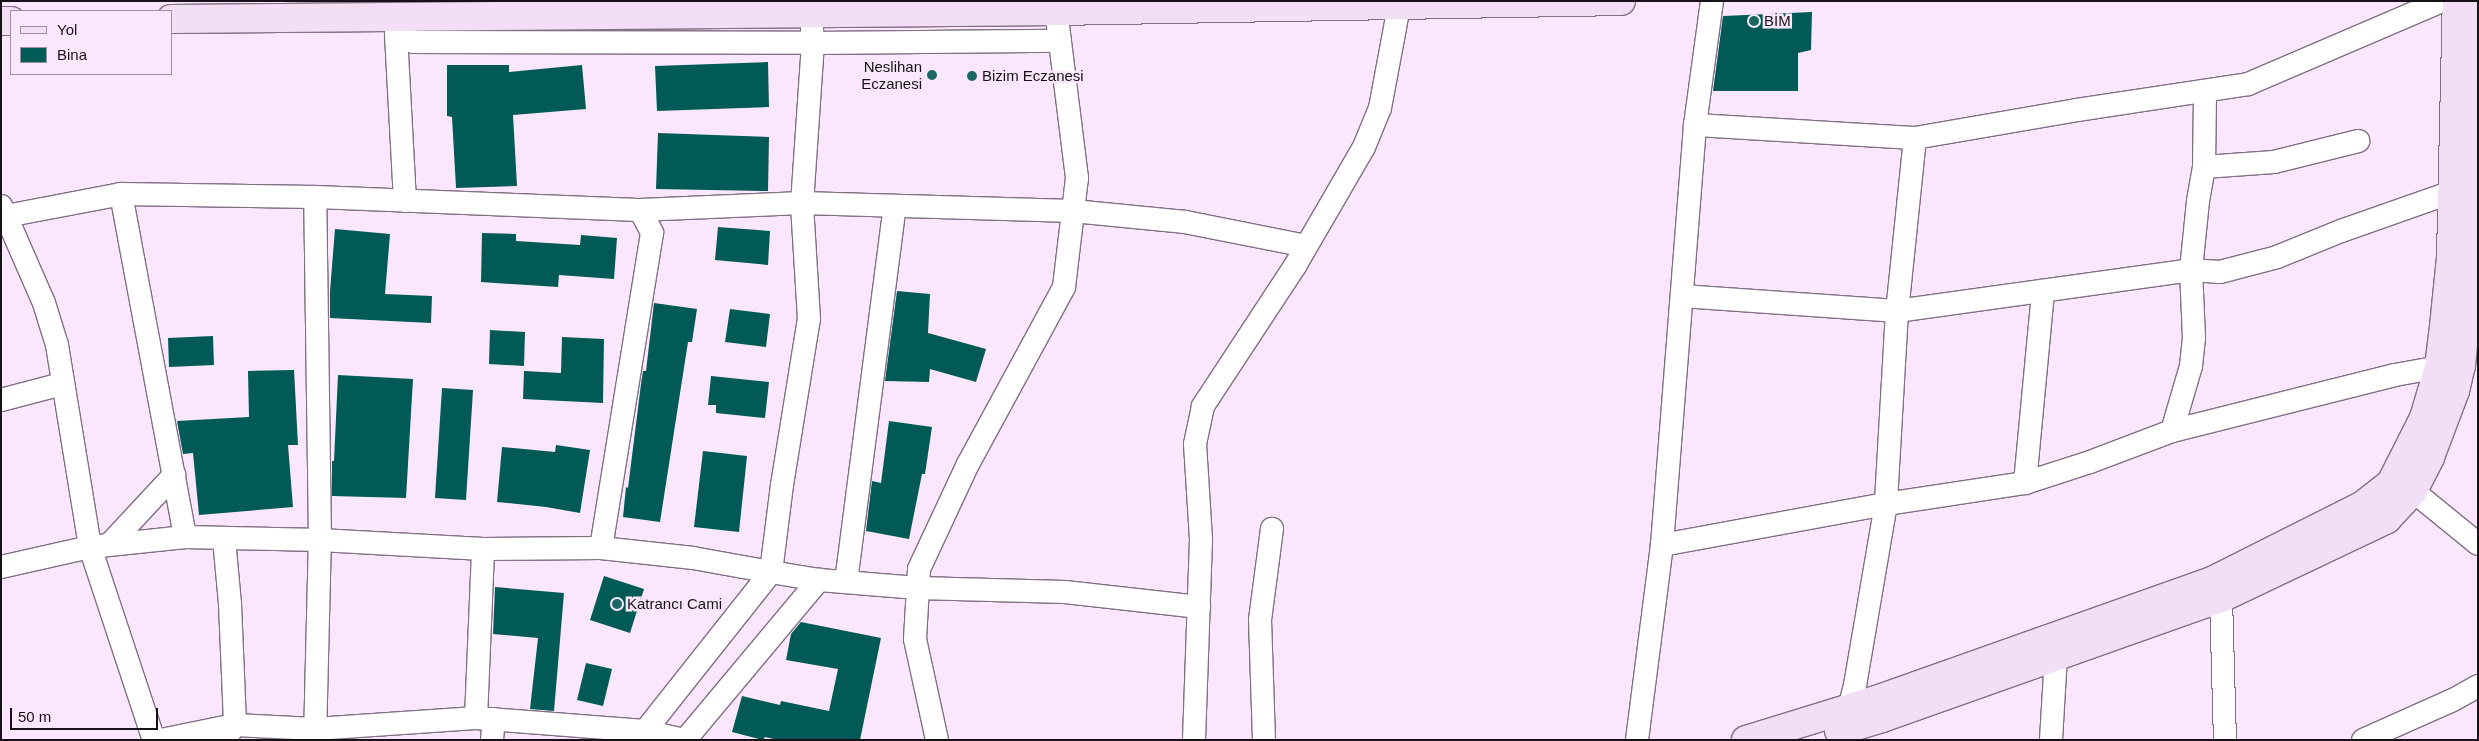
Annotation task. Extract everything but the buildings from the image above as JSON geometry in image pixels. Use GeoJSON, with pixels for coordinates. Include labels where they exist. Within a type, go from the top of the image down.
{"type":"FeatureCollection","features":[{"type":"Feature","properties":{"kind":"street"},"geometry":{"type":"LineString","coordinates":[[172,20],[810,13],[1056,6],[1399,6],[1621,1]]}},
{"type":"Feature","properties":{"kind":"street"},"geometry":{"type":"LineString","coordinates":[[1637,740],[1662,546],[1695,125],[1712,1]]}},
{"type":"Feature","properties":{"kind":"street"},"geometry":{"type":"LineString","coordinates":[[1695,125],[1915,138],[2077,110],[2248,84],[2442,1]]}},
{"type":"Feature","properties":{"kind":"street"},"geometry":{"type":"LineString","coordinates":[[1746,740],[1845,726],[1882,718],[2221,598],[2387,520],[2402,487],[2430,457],[2455,391],[2459,367],[2470,270],[2468,189],[2457,1]]}},
{"type":"Feature","properties":{"kind":"street"},"geometry":{"type":"LineString","coordinates":[[2468,189],[2476,1]]}},
{"type":"Feature","properties":{"kind":"street"},"geometry":{"type":"LineString","coordinates":[[937,740],[915,640],[918,569],[968,464],[1064,287],[1077,178],[1056,6]]}},
{"type":"Feature","properties":{"kind":"street"},"geometry":{"type":"LineString","coordinates":[[1194,740],[1201,539],[1195,444],[1203,406],[1306,246],[1364,147],[1380,108],[1399,6]]}},
{"type":"Feature","properties":{"kind":"street"},"geometry":{"type":"LineString","coordinates":[[645,731],[771,572],[782,485],[809,319],[802,202],[814,43],[810,13]]}},
{"type":"Feature","properties":{"kind":"street"},"geometry":{"type":"LineString","coordinates":[[405,201],[396,33],[414,42],[814,43],[1060,41]]}},
{"type":"Feature","properties":{"kind":"street"},"geometry":{"type":"LineString","coordinates":[[2172,431],[2191,366],[2194,338],[2191,270],[2198,201],[2204,167],[2205,91]]}},
{"type":"Feature","properties":{"kind":"street"},"geometry":{"type":"LineString","coordinates":[[1845,726],[1886,504],[1897,311],[1915,138]]}},
{"type":"Feature","properties":{"kind":"street"},"geometry":{"type":"LineString","coordinates":[[2204,167],[2274,162],[2358,142]]}},
{"type":"Feature","properties":{"kind":"street"},"geometry":{"type":"LineString","coordinates":[[1682,296],[1897,311],[2191,270],[2220,272],[2278,257],[2341,231],[2468,189]]}},
{"type":"Feature","properties":{"kind":"street"},"geometry":{"type":"LineString","coordinates":[[154,740],[99,546],[62,384],[57,345],[44,304],[3,213],[121,194],[315,197],[640,210],[802,202],[1074,211],[1185,222],[1306,246]]}},
{"type":"Feature","properties":{"kind":"street"},"geometry":{"type":"LineString","coordinates":[[121,194],[185,537]]}},
{"type":"Feature","properties":{"kind":"street"},"geometry":{"type":"LineString","coordinates":[[315,197],[320,540],[315,734]]}},
{"type":"Feature","properties":{"kind":"street"},"geometry":{"type":"LineString","coordinates":[[846,582],[895,206]]}},
{"type":"Feature","properties":{"kind":"street"},"geometry":{"type":"LineString","coordinates":[[601,548],[652,233],[640,210]]}},
{"type":"Feature","properties":{"kind":"street"},"geometry":{"type":"LineString","coordinates":[[2025,483],[2043,291]]}},
{"type":"Feature","properties":{"kind":"street"},"geometry":{"type":"LineString","coordinates":[[1662,546],[1886,504],[2025,483],[2090,462],[2172,431],[2395,375],[2459,367]]}},
{"type":"Feature","properties":{"kind":"street"},"geometry":{"type":"LineString","coordinates":[[1,400],[62,384]]}},
{"type":"Feature","properties":{"kind":"street"},"geometry":{"type":"LineString","coordinates":[[99,546],[174,475]]}},
{"type":"Feature","properties":{"kind":"street"},"geometry":{"type":"LineString","coordinates":[[2402,487],[2478,544]]}},
{"type":"Feature","properties":{"kind":"street"},"geometry":{"type":"LineString","coordinates":[[1811,740],[2214,580],[2402,487]]}},
{"type":"Feature","properties":{"kind":"street"},"geometry":{"type":"LineString","coordinates":[[1264,740],[1260,620],[1272,529]]}},
{"type":"Feature","properties":{"kind":"street"},"geometry":{"type":"LineString","coordinates":[[1,567],[99,546],[185,537],[320,540],[483,549],[601,548],[693,558],[819,580],[918,588],[1065,592],[1199,607]]}},
{"type":"Feature","properties":{"kind":"street"},"geometry":{"type":"LineString","coordinates":[[224,539],[230,604],[231,732]]}},
{"type":"Feature","properties":{"kind":"street"},"geometry":{"type":"LineString","coordinates":[[483,549],[487,726]]}},
{"type":"Feature","properties":{"kind":"street"},"geometry":{"type":"LineString","coordinates":[[161,740],[231,732],[315,734],[487,726],[645,731],[684,740],[819,580]]}},
{"type":"Feature","properties":{"kind":"street"},"geometry":{"type":"LineString","coordinates":[[2221,598],[2225,740]]}},
{"type":"Feature","properties":{"kind":"street"},"geometry":{"type":"LineString","coordinates":[[2051,740],[2056,657]]}},
{"type":"Feature","properties":{"kind":"street"},"geometry":{"type":"LineString","coordinates":[[2363,740],[2453,700],[2478,686]]}},
{"type":"Feature","properties":{"kind":"place","name":"BİM"},"geometry":{"type":"Point","coordinates":[1754,21]}},
{"type":"Feature","properties":{"kind":"place","name":"Neslihan Eczanesi"},"geometry":{"type":"Point","coordinates":[932,75]}},
{"type":"Feature","properties":{"kind":"place","name":"Bizim Eczanesi"},"geometry":{"type":"Point","coordinates":[972,76]}},
{"type":"Feature","properties":{"kind":"place","name":"Katrancı Cami"},"geometry":{"type":"Point","coordinates":[617,604]}}]}
